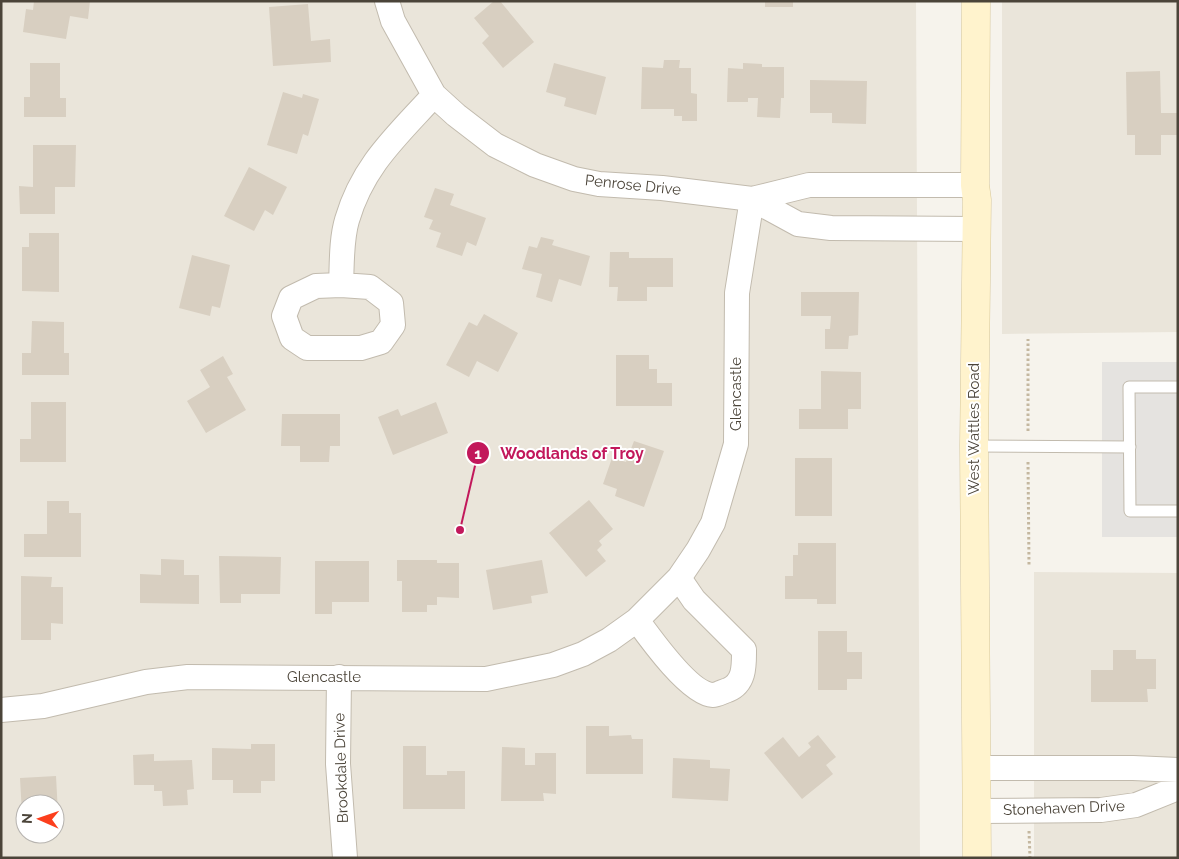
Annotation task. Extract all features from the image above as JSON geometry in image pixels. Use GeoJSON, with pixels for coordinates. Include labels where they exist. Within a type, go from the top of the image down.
{"type":"FeatureCollection","features":[{"type":"Feature","properties":{"kind":"street","name":"Penrose Drive"},"geometry":{"type":"LineString","coordinates":[[387,1],[393,21],[434,95],[456,115],[495,145],[535,165],[574,179],[599,184],[662,188],[752,198],[809,185],[975,186]]}},
{"type":"Feature","properties":{"kind":"street","name":"West Wattles Road"},"geometry":{"type":"LineString","coordinates":[[976,1],[975,186],[977,200],[974,446],[977,858]]}},
{"type":"Feature","properties":{"kind":"street"},"geometry":{"type":"LineString","coordinates":[[341,285],[346,222],[364,176],[382,151],[434,95]]}},
{"type":"Feature","properties":{"kind":"street","name":"Penrose Drive"},"geometry":{"type":"LineString","coordinates":[[752,198],[798,224],[832,228],[976,229]]}},
{"type":"Feature","properties":{"kind":"street","name":"Glencastle"},"geometry":{"type":"LineString","coordinates":[[1,710],[43,706],[146,682],[188,677],[486,679],[520,674],[552,665],[583,654],[610,640],[637,620],[679,578],[698,550],[712,523],[736,444],[736,293],[752,198]]}},
{"type":"Feature","properties":{"kind":"street"},"geometry":{"type":"LineString","coordinates":[[637,620],[651,640],[696,689],[714,695],[732,688],[744,672],[744,650],[694,600],[679,578]]}},
{"type":"Feature","properties":{"kind":"street","name":"Brookdale Drive"},"geometry":{"type":"LineString","coordinates":[[338,677],[338,764],[345,858]]}},
{"type":"Feature","properties":{"kind":"street"},"geometry":{"type":"LineString","coordinates":[[976,768],[1133,768],[1178,770]]}},
{"type":"Feature","properties":{"kind":"street","name":"Stonehaven Drive"},"geometry":{"type":"LineString","coordinates":[[977,811],[1101,810],[1136,805],[1178,788]]}},
{"type":"Feature","properties":{"kind":"lane"},"geometry":{"type":"LineString","coordinates":[[1178,387],[1129,387],[1130,511],[1178,511]]}},
{"type":"Feature","properties":{"kind":"lane"},"geometry":{"type":"LineString","coordinates":[[974,446],[1130,447]]}},
{"type":"Feature","properties":{"kind":"path"},"geometry":{"type":"LineString","coordinates":[[1030,828],[1030,858]]}},
{"type":"Feature","properties":{"kind":"shaded area"},"geometry":{"type":"Polygon","coordinates":[[[1,1],[916,1],[920,858],[1,858],[1,1]]]}},
{"type":"Feature","properties":{"kind":"shaded area"},"geometry":{"type":"Polygon","coordinates":[[[1002,1],[1178,1],[1178,332],[1002,334],[1002,1]]]}},
{"type":"Feature","properties":{"kind":"shaded area"},"geometry":{"type":"Polygon","coordinates":[[[1102,362],[1178,362],[1178,537],[1102,537],[1102,362]]]}},
{"type":"Feature","properties":{"kind":"shaded area"},"geometry":{"type":"Polygon","coordinates":[[[1034,572],[1178,573],[1178,858],[1034,858],[1034,572]]]}},
{"type":"Feature","properties":{"kind":"building"},"geometry":{"type":"Polygon","coordinates":[[[34,1],[90,1],[88,19],[70,16],[66,39],[23,32],[26,9],[33,10],[34,1]]]}},
{"type":"Feature","properties":{"kind":"building"},"geometry":{"type":"Polygon","coordinates":[[[494,1],[500,1],[534,42],[503,68],[482,43],[489,36],[474,18],[494,1]]]}},
{"type":"Feature","properties":{"kind":"building"},"geometry":{"type":"Polygon","coordinates":[[[765,1],[793,1],[793,7],[765,7],[765,1]]]}},
{"type":"Feature","properties":{"kind":"building"},"geometry":{"type":"Polygon","coordinates":[[[308,4],[311,41],[330,39],[331,62],[273,66],[269,7],[308,4]]]}},
{"type":"Feature","properties":{"kind":"building"},"geometry":{"type":"Polygon","coordinates":[[[664,60],[680,60],[679,68],[691,68],[691,93],[697,94],[697,121],[682,121],[682,116],[674,116],[674,109],[641,109],[642,67],[663,68],[664,60]]]}},
{"type":"Feature","properties":{"kind":"building"},"geometry":{"type":"Polygon","coordinates":[[[30,63],[60,63],[60,98],[66,98],[66,117],[24,117],[24,97],[30,97],[30,63]]]}},
{"type":"Feature","properties":{"kind":"building"},"geometry":{"type":"Polygon","coordinates":[[[554,63],[606,77],[596,115],[564,106],[566,98],[546,92],[554,63]]]}},
{"type":"Feature","properties":{"kind":"building"},"geometry":{"type":"Polygon","coordinates":[[[743,63],[762,64],[762,67],[784,67],[784,98],[781,98],[780,118],[757,117],[758,98],[748,98],[748,102],[727,102],[728,68],[743,69],[743,63]]]}},
{"type":"Feature","properties":{"kind":"building"},"geometry":{"type":"Polygon","coordinates":[[[1160,71],[1161,113],[1178,113],[1178,135],[1161,135],[1161,155],[1135,155],[1135,135],[1127,135],[1126,72],[1160,71]]]}},
{"type":"Feature","properties":{"kind":"building"},"geometry":{"type":"Polygon","coordinates":[[[810,80],[867,81],[866,124],[832,123],[832,113],[810,113],[810,80]]]}},
{"type":"Feature","properties":{"kind":"building"},"geometry":{"type":"Polygon","coordinates":[[[283,92],[302,98],[303,94],[319,99],[308,136],[303,134],[297,154],[267,145],[283,92]]]}},
{"type":"Feature","properties":{"kind":"building"},"geometry":{"type":"Polygon","coordinates":[[[33,145],[76,145],[75,187],[55,187],[55,214],[20,214],[19,186],[33,187],[33,145]]]}},
{"type":"Feature","properties":{"kind":"building"},"geometry":{"type":"Polygon","coordinates":[[[249,167],[287,187],[273,215],[265,210],[254,231],[224,216],[249,167]]]}},
{"type":"Feature","properties":{"kind":"building"},"geometry":{"type":"Polygon","coordinates":[[[435,188],[454,194],[450,205],[486,218],[476,246],[467,242],[462,256],[436,247],[441,233],[429,229],[433,220],[424,217],[435,188]]]}},
{"type":"Feature","properties":{"kind":"building"},"geometry":{"type":"Polygon","coordinates":[[[29,233],[59,233],[59,292],[22,291],[22,247],[29,247],[29,233]]]}},
{"type":"Feature","properties":{"kind":"building"},"geometry":{"type":"Polygon","coordinates":[[[541,237],[554,240],[552,245],[590,256],[581,286],[559,279],[552,302],[536,297],[542,274],[522,269],[529,246],[537,248],[541,237]]]}},
{"type":"Feature","properties":{"kind":"building"},"geometry":{"type":"Polygon","coordinates":[[[610,252],[629,252],[629,258],[673,258],[673,287],[647,287],[647,301],[617,301],[618,287],[609,287],[610,252]]]}},
{"type":"Feature","properties":{"kind":"building"},"geometry":{"type":"Polygon","coordinates":[[[192,255],[230,265],[220,308],[212,306],[210,316],[179,308],[192,255]]]}},
{"type":"Feature","properties":{"kind":"building"},"geometry":{"type":"Polygon","coordinates":[[[801,292],[859,292],[858,335],[849,336],[848,349],[825,349],[825,329],[830,329],[831,316],[801,316],[801,292]]]}},
{"type":"Feature","properties":{"kind":"building"},"geometry":{"type":"Polygon","coordinates":[[[484,314],[518,333],[498,372],[477,361],[469,377],[446,365],[469,322],[477,326],[484,314]]]}},
{"type":"Feature","properties":{"kind":"building"},"geometry":{"type":"Polygon","coordinates":[[[32,321],[64,322],[64,353],[69,353],[69,375],[22,375],[22,353],[31,353],[32,321]]]}},
{"type":"Feature","properties":{"kind":"building"},"geometry":{"type":"Polygon","coordinates":[[[616,355],[649,355],[649,369],[657,369],[657,383],[672,383],[672,406],[616,406],[616,355]]]}},
{"type":"Feature","properties":{"kind":"building"},"geometry":{"type":"Polygon","coordinates":[[[223,356],[233,374],[227,377],[246,410],[206,433],[187,401],[210,387],[200,370],[223,356]]]}},
{"type":"Feature","properties":{"kind":"building"},"geometry":{"type":"Polygon","coordinates":[[[821,371],[861,372],[861,409],[848,409],[848,429],[799,429],[799,409],[821,409],[821,371]]]}},
{"type":"Feature","properties":{"kind":"building"},"geometry":{"type":"Polygon","coordinates":[[[31,402],[66,402],[66,462],[20,462],[20,439],[31,439],[31,402]]]}},
{"type":"Feature","properties":{"kind":"building"},"geometry":{"type":"Polygon","coordinates":[[[436,402],[448,433],[393,455],[378,417],[398,409],[401,416],[436,402]]]}},
{"type":"Feature","properties":{"kind":"building"},"geometry":{"type":"Polygon","coordinates":[[[282,414],[340,414],[340,446],[330,446],[329,462],[300,462],[300,446],[281,446],[282,414]]]}},
{"type":"Feature","properties":{"kind":"building"},"geometry":{"type":"Polygon","coordinates":[[[634,441],[664,451],[644,507],[615,496],[617,489],[603,484],[612,458],[626,462],[634,441]]]}},
{"type":"Feature","properties":{"kind":"building"},"geometry":{"type":"Polygon","coordinates":[[[795,458],[832,458],[832,516],[795,516],[795,458]]]}},
{"type":"Feature","properties":{"kind":"building"},"geometry":{"type":"Polygon","coordinates":[[[589,500],[613,529],[599,541],[602,545],[597,550],[606,561],[586,577],[549,533],[589,500]]]}},
{"type":"Feature","properties":{"kind":"building"},"geometry":{"type":"Polygon","coordinates":[[[47,501],[69,501],[69,513],[81,513],[81,557],[24,557],[24,534],[47,534],[47,501]]]}},
{"type":"Feature","properties":{"kind":"building"},"geometry":{"type":"Polygon","coordinates":[[[798,543],[836,543],[836,604],[817,604],[817,599],[785,599],[785,576],[793,576],[793,555],[798,555],[798,543]]]}},
{"type":"Feature","properties":{"kind":"building"},"geometry":{"type":"Polygon","coordinates":[[[219,556],[281,557],[280,594],[241,594],[241,603],[220,603],[219,556]]]}},
{"type":"Feature","properties":{"kind":"building"},"geometry":{"type":"Polygon","coordinates":[[[161,559],[184,560],[184,575],[199,575],[199,604],[140,603],[140,574],[161,575],[161,559]]]}},
{"type":"Feature","properties":{"kind":"building"},"geometry":{"type":"Polygon","coordinates":[[[397,560],[437,560],[437,563],[459,563],[459,598],[437,597],[437,605],[427,605],[427,612],[402,612],[402,581],[397,581],[397,560]]]}},
{"type":"Feature","properties":{"kind":"building"},"geometry":{"type":"Polygon","coordinates":[[[542,560],[548,593],[531,596],[532,603],[493,610],[486,570],[542,560]]]}},
{"type":"Feature","properties":{"kind":"building"},"geometry":{"type":"Polygon","coordinates":[[[315,561],[369,561],[369,602],[332,602],[332,614],[315,614],[315,561]]]}},
{"type":"Feature","properties":{"kind":"building"},"geometry":{"type":"Polygon","coordinates":[[[21,576],[52,577],[51,587],[63,587],[63,624],[51,623],[51,640],[21,640],[21,576]]]}},
{"type":"Feature","properties":{"kind":"building"},"geometry":{"type":"Polygon","coordinates":[[[818,631],[847,631],[847,652],[862,652],[862,679],[847,679],[847,690],[818,690],[818,631]]]}},
{"type":"Feature","properties":{"kind":"building"},"geometry":{"type":"Polygon","coordinates":[[[1113,650],[1136,650],[1136,659],[1156,659],[1156,689],[1147,689],[1148,702],[1091,702],[1091,670],[1113,670],[1113,650]]]}},
{"type":"Feature","properties":{"kind":"building"},"geometry":{"type":"Polygon","coordinates":[[[586,726],[609,726],[609,736],[631,735],[632,739],[643,739],[643,774],[586,774],[586,726]]]}},
{"type":"Feature","properties":{"kind":"building"},"geometry":{"type":"Polygon","coordinates":[[[818,735],[836,757],[826,765],[833,774],[802,799],[764,753],[783,737],[799,757],[811,747],[808,743],[818,735]]]}},
{"type":"Feature","properties":{"kind":"building"},"geometry":{"type":"Polygon","coordinates":[[[251,744],[275,744],[275,781],[261,781],[261,793],[233,793],[233,780],[212,780],[212,748],[251,749],[251,744]]]}},
{"type":"Feature","properties":{"kind":"building"},"geometry":{"type":"Polygon","coordinates":[[[403,746],[426,746],[426,775],[447,775],[447,771],[465,771],[465,809],[403,809],[403,746]]]}},
{"type":"Feature","properties":{"kind":"building"},"geometry":{"type":"Polygon","coordinates":[[[502,747],[525,748],[525,765],[535,765],[535,753],[556,753],[556,794],[543,793],[544,801],[501,801],[502,747]]]}},
{"type":"Feature","properties":{"kind":"building"},"geometry":{"type":"Polygon","coordinates":[[[154,754],[154,761],[192,760],[194,789],[187,790],[188,805],[163,806],[162,791],[154,791],[154,785],[134,785],[133,755],[154,754]]]}},
{"type":"Feature","properties":{"kind":"building"},"geometry":{"type":"Polygon","coordinates":[[[673,758],[710,760],[710,768],[730,769],[728,801],[672,798],[673,758]]]}},
{"type":"Feature","properties":{"kind":"building"},"geometry":{"type":"Polygon","coordinates":[[[56,776],[57,794],[21,794],[20,778],[56,776]]]}},
{"type":"Feature","properties":{"kind":"place","name":"Woodlands of Troy"},"geometry":{"type":"Point","coordinates":[460,530]}}]}
